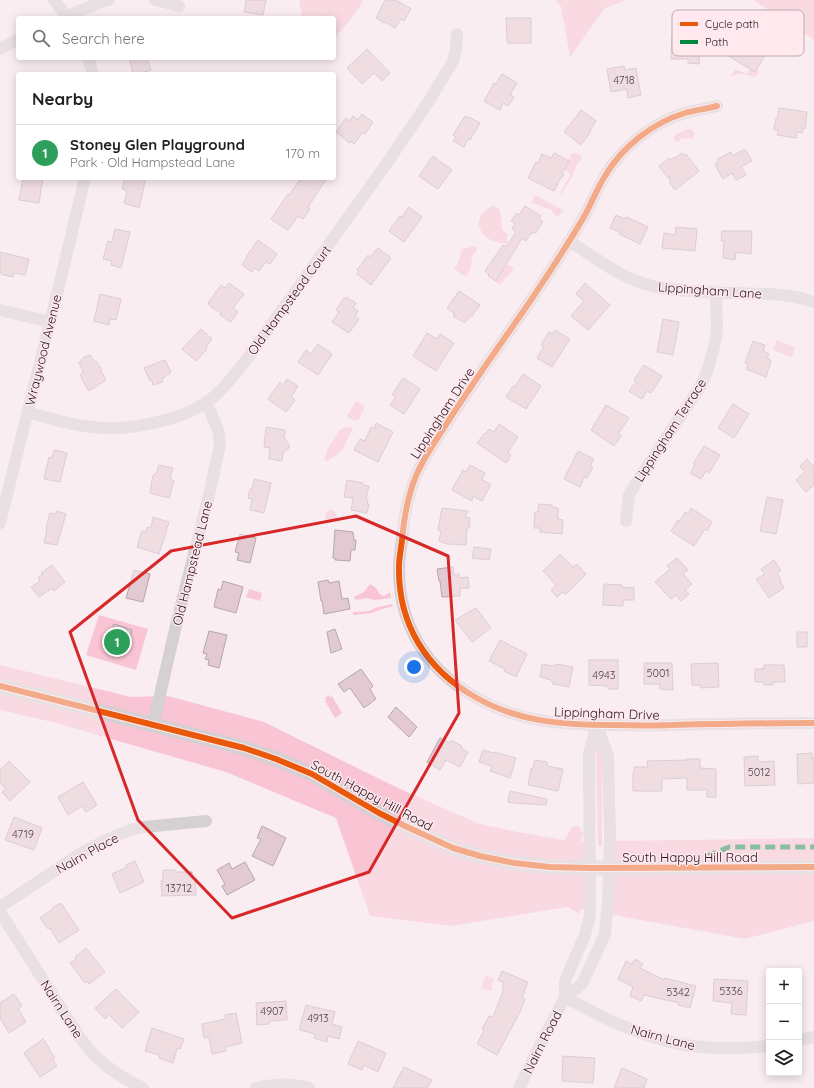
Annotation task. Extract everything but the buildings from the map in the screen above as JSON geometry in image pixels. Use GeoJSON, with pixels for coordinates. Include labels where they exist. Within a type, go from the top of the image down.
{"type":"FeatureCollection","features":[{"type":"Feature","properties":{"kind":"street"},"geometry":{"type":"LineString","coordinates":[[54,0],[65,16]]}},
{"type":"Feature","properties":{"kind":"street"},"geometry":{"type":"LineString","coordinates":[[70,16],[103,1],[109,0]]}},
{"type":"Feature","properties":{"kind":"street"},"geometry":{"type":"LineString","coordinates":[[155,0],[178,6]]}},
{"type":"Feature","properties":{"kind":"street","name":"Old Hampstead Court"},"geometry":{"type":"LineString","coordinates":[[27,412],[75,424],[115,428],[148,424],[174,418],[205,404],[221,389],[244,363],[394,154],[429,101],[453,60],[457,34]]}},
{"type":"Feature","properties":{"kind":"street"},"geometry":{"type":"LineString","coordinates":[[0,49],[16,40]]}},
{"type":"Feature","properties":{"kind":"street"},"geometry":{"type":"LineString","coordinates":[[89,60],[92,72]]}},
{"type":"Feature","properties":{"kind":"street","name":"Lippingham Drive"},"geometry":{"type":"LineString","coordinates":[[717,106],[684,114],[664,122],[645,133],[619,157],[605,175],[585,215],[569,241],[460,404],[427,455],[417,474],[405,510],[399,563],[401,598],[406,617],[413,634],[423,651],[438,668],[455,684],[474,697],[495,707],[520,716],[552,723],[572,725],[814,723]]}},
{"type":"Feature","properties":{"kind":"street","name":"Wraywood Avenue"},"geometry":{"type":"LineString","coordinates":[[0,522],[85,180]]}},
{"type":"Feature","properties":{"kind":"street","name":"Lippingham Lane"},"geometry":{"type":"LineString","coordinates":[[569,241],[627,277],[645,284],[665,289],[770,294],[802,298],[814,302]]}},
{"type":"Feature","properties":{"kind":"street","name":"Lippingham Terrace"},"geometry":{"type":"LineString","coordinates":[[626,521],[630,494],[639,478],[700,387],[708,369],[717,331],[716,292]]}},
{"type":"Feature","properties":{"kind":"street"},"geometry":{"type":"LineString","coordinates":[[0,310],[50,322]]}},
{"type":"Feature","properties":{"kind":"street","name":"Old Hampstead Lane"},"geometry":{"type":"LineString","coordinates":[[153,725],[220,445],[217,427],[205,404]]}},
{"type":"Feature","properties":{"kind":"street","name":"South Happy Hill Road"},"geometry":{"type":"LineString","coordinates":[[0,686],[244,748],[276,759],[312,774],[379,813],[453,848],[480,856],[514,863],[590,868],[814,867]]}},
{"type":"Feature","properties":{"kind":"street","name":"Nairn Road"},"geometry":{"type":"LineString","coordinates":[[565,997],[565,981],[585,935],[590,915],[589,753],[597,725]]}},
{"type":"Feature","properties":{"kind":"street","name":"Nairn Road"},"geometry":{"type":"LineString","coordinates":[[519,1088],[565,997],[582,984],[605,934],[608,903],[610,837],[608,756],[597,725]]}},
{"type":"Feature","properties":{"kind":"street","name":"Nairn Place"},"geometry":{"type":"LineString","coordinates":[[0,907],[83,852],[106,840],[130,830],[144,827],[206,821]]}},
{"type":"Feature","properties":{"kind":"street","name":"Nairn Lane"},"geometry":{"type":"LineString","coordinates":[[0,912],[80,1038],[95,1056],[111,1070],[143,1088]]}},
{"type":"Feature","properties":{"kind":"street","name":"Nairn Lane"},"geometry":{"type":"LineString","coordinates":[[565,997],[614,1022],[642,1034],[679,1044],[696,1047],[724,1048],[766,1046]]}},
{"type":"Feature","properties":{"kind":"street"},"geometry":{"type":"LineString","coordinates":[[802,1039],[814,1037]]}},
{"type":"Feature","properties":{"kind":"street"},"geometry":{"type":"LineString","coordinates":[[256,1088],[284,1085],[303,1086],[309,1088]]}},
{"type":"Feature","properties":{"kind":"highlighted area"},"geometry":{"type":"Polygon","coordinates":[[[356,516],[448,556],[459,713],[369,872],[232,918],[138,820],[70,632],[171,551],[356,516]]]}},
{"type":"Feature","properties":{"kind":"shaded area"},"geometry":{"type":"Polygon","coordinates":[[[299,0],[363,0],[358,10],[336,37],[336,16],[302,16],[299,0]]]}},
{"type":"Feature","properties":{"kind":"shaded area"},"geometry":{"type":"Polygon","coordinates":[[[556,0],[627,0],[605,8],[570,57],[561,7],[556,0]]]}},
{"type":"Feature","properties":{"kind":"shaded area"},"geometry":{"type":"Polygon","coordinates":[[[753,0],[814,0],[814,40],[804,33],[804,10],[768,10],[753,0]]]}},
{"type":"Feature","properties":{"kind":"shaded area"},"geometry":{"type":"Polygon","coordinates":[[[735,69],[747,74],[749,70],[752,69],[755,72],[757,69],[759,73],[755,76],[740,74],[730,77],[735,69]]]}},
{"type":"Feature","properties":{"kind":"shaded area"},"geometry":{"type":"Polygon","coordinates":[[[688,129],[693,130],[695,134],[692,139],[682,138],[679,141],[675,141],[674,137],[676,134],[688,129]]]}},
{"type":"Feature","properties":{"kind":"shaded area"},"geometry":{"type":"Polygon","coordinates":[[[575,153],[581,155],[581,160],[577,164],[572,177],[561,195],[560,194],[570,175],[564,170],[571,154],[575,153]]]}},
{"type":"Feature","properties":{"kind":"shaded area"},"geometry":{"type":"Polygon","coordinates":[[[535,195],[563,210],[559,216],[556,216],[549,209],[531,203],[535,195]]]}},
{"type":"Feature","properties":{"kind":"shaded area"},"geometry":{"type":"Polygon","coordinates":[[[492,206],[499,208],[502,229],[507,234],[507,241],[510,243],[493,241],[485,236],[480,229],[479,222],[481,215],[492,206]]]}},
{"type":"Feature","properties":{"kind":"shaded area"},"geometry":{"type":"Polygon","coordinates":[[[475,246],[477,247],[476,252],[472,256],[471,267],[466,277],[453,269],[458,262],[462,249],[475,246]]]}},
{"type":"Feature","properties":{"kind":"shaded area"},"geometry":{"type":"Polygon","coordinates":[[[507,264],[514,268],[513,271],[500,285],[496,281],[507,264]]]}},
{"type":"Feature","properties":{"kind":"shaded area"},"geometry":{"type":"Polygon","coordinates":[[[777,340],[795,347],[792,357],[773,350],[777,340]]]}},
{"type":"Feature","properties":{"kind":"shaded area"},"geometry":{"type":"Polygon","coordinates":[[[356,401],[364,406],[364,408],[360,419],[355,421],[347,416],[356,401]]]}},
{"type":"Feature","properties":{"kind":"shaded area"},"geometry":{"type":"Polygon","coordinates":[[[346,427],[352,428],[352,430],[343,449],[327,461],[324,460],[327,450],[339,430],[346,427]]]}},
{"type":"Feature","properties":{"kind":"shaded area"},"geometry":{"type":"Polygon","coordinates":[[[333,510],[336,511],[336,521],[329,522],[326,521],[325,514],[326,511],[333,510]]]}},
{"type":"Feature","properties":{"kind":"shaded area"},"geometry":{"type":"Polygon","coordinates":[[[370,584],[384,596],[390,592],[391,598],[374,600],[367,598],[356,600],[354,597],[364,592],[370,584]]]}},
{"type":"Feature","properties":{"kind":"shaded area"},"geometry":{"type":"Polygon","coordinates":[[[249,589],[262,593],[260,601],[246,597],[249,589]]]}},
{"type":"Feature","properties":{"kind":"shaded area"},"geometry":{"type":"Polygon","coordinates":[[[392,604],[393,606],[371,613],[353,615],[353,612],[370,611],[375,608],[392,604]]]}},
{"type":"Feature","properties":{"kind":"shaded area"},"geometry":{"type":"Polygon","coordinates":[[[99,615],[148,629],[136,670],[86,655],[99,615]]]}},
{"type":"Feature","properties":{"kind":"shaded area"},"geometry":{"type":"Polygon","coordinates":[[[0,665],[131,697],[168,696],[264,722],[402,790],[480,824],[564,840],[573,826],[579,826],[583,834],[581,841],[589,842],[590,910],[581,909],[579,914],[568,907],[451,926],[370,916],[336,818],[226,772],[52,722],[0,710],[0,665]]]}},
{"type":"Feature","properties":{"kind":"shaded area"},"geometry":{"type":"Polygon","coordinates":[[[329,695],[330,697],[332,696],[342,713],[335,718],[325,701],[325,698],[329,695]]]}},
{"type":"Feature","properties":{"kind":"shaded area"},"geometry":{"type":"Polygon","coordinates":[[[598,746],[602,749],[602,846],[600,847],[598,845],[596,749],[598,746]]]}},
{"type":"Feature","properties":{"kind":"shaded area"},"geometry":{"type":"Polygon","coordinates":[[[814,838],[814,921],[745,939],[607,914],[610,841],[814,838]]]}},
{"type":"Feature","properties":{"kind":"shaded area"},"geometry":{"type":"Polygon","coordinates":[[[486,976],[494,979],[491,986],[493,987],[492,991],[481,988],[486,976]]]}},
{"type":"Feature","properties":{"kind":"marked path"},"geometry":{"type":"LineString","coordinates":[[707,856],[729,847],[814,847]]}},
{"type":"Feature","properties":{"kind":"cycle path"},"geometry":{"type":"LineString","coordinates":[[717,106],[685,113],[661,123],[639,137],[612,165],[565,248],[423,461],[410,492],[405,516],[399,564],[400,588],[410,626],[418,643],[429,659],[442,673],[458,686],[475,697],[508,712],[524,717],[558,723],[594,725],[814,723]]}},
{"type":"Feature","properties":{"kind":"cycle path"},"geometry":{"type":"LineString","coordinates":[[0,686],[244,748],[276,759],[312,774],[379,813],[405,826],[453,848],[480,856],[514,863],[550,867],[814,867]]}},
{"type":"Feature","properties":{"kind":"place","name":"Stoney Glen Playground"},"geometry":{"type":"Point","coordinates":[117,642]}}]}
